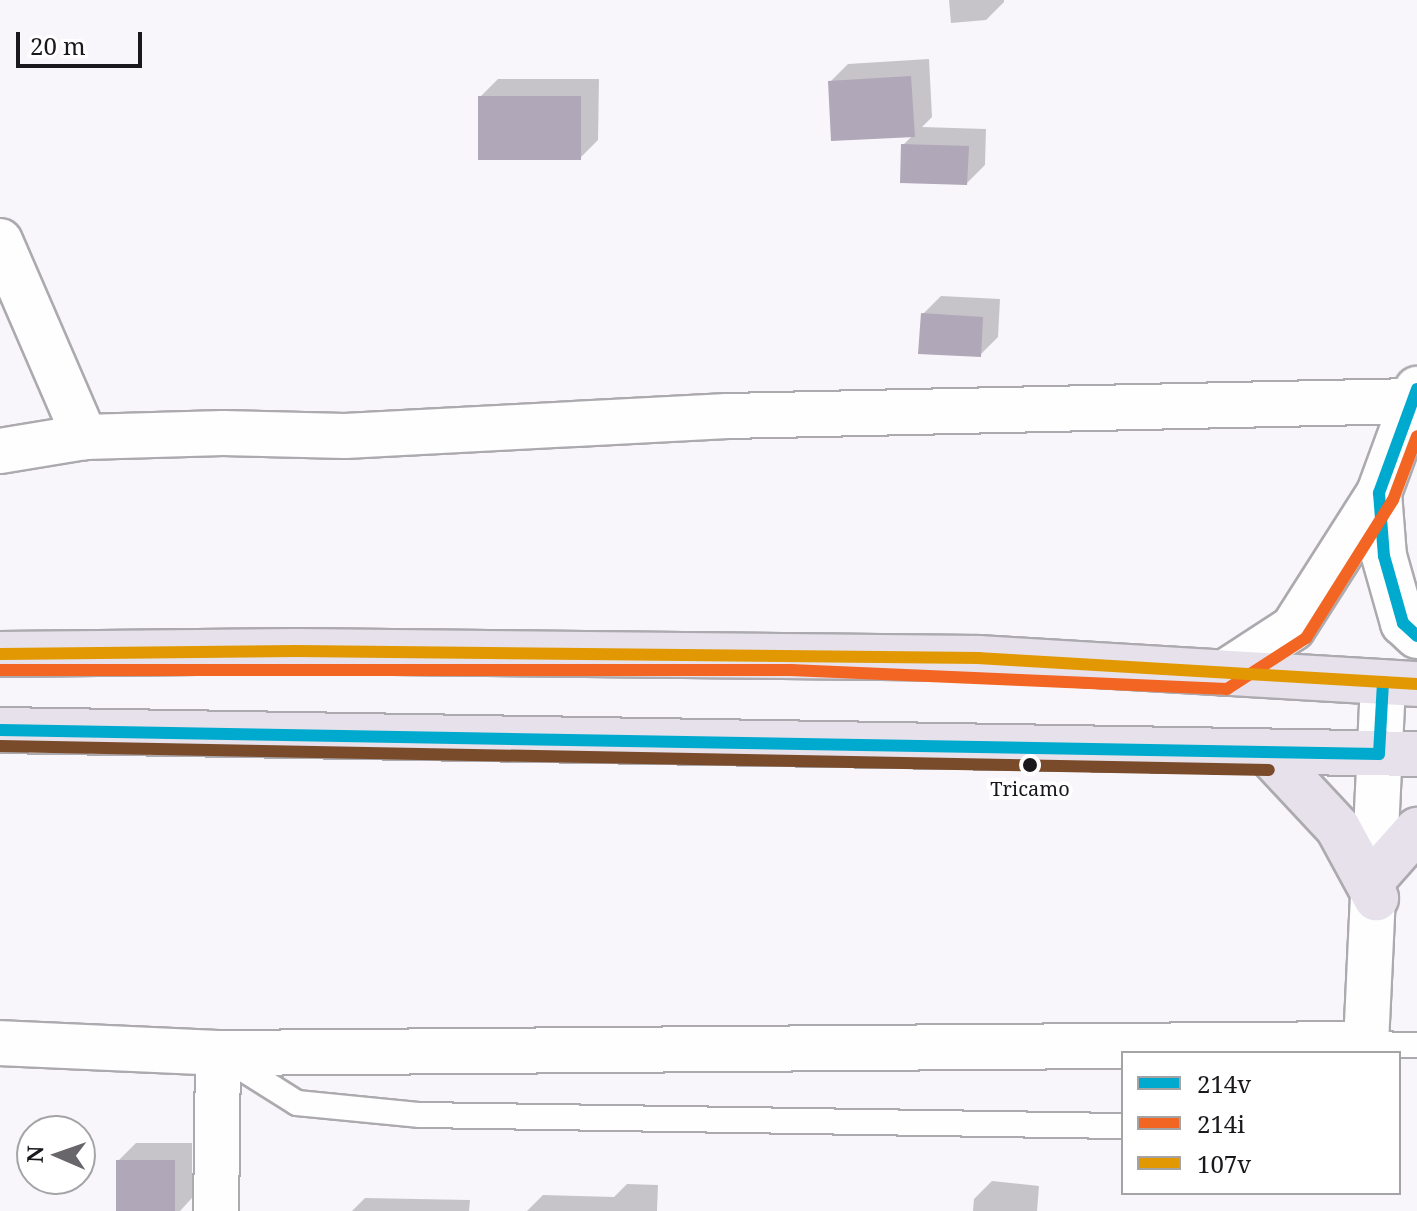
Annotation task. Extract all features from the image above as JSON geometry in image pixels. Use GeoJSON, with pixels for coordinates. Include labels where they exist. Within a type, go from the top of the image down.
{"type":"FeatureCollection","features":[{"type":"Feature","properties":{"kind":"highway"},"geometry":{"type":"LineString","coordinates":[[0,654],[791,654],[1400,683]]}},
{"type":"Feature","properties":{"kind":"highway"},"geometry":{"type":"LineString","coordinates":[[0,730],[1398,754]]}},
{"type":"Feature","properties":{"kind":"highway"},"geometry":{"type":"LineString","coordinates":[[1269,754],[1331,819],[1376,887],[1417,830]]}},
{"type":"Feature","properties":{"kind":"street"},"geometry":{"type":"LineString","coordinates":[[0,241],[85,437]]}},
{"type":"Feature","properties":{"kind":"street"},"geometry":{"type":"LineString","coordinates":[[0,451],[85,437],[223,433],[345,436],[727,416],[1415,395],[1379,493],[1293,628],[1224,673]]}},
{"type":"Feature","properties":{"kind":"street"},"geometry":{"type":"LineString","coordinates":[[1379,493],[1384,556],[1403,623],[1417,636]]}},
{"type":"Feature","properties":{"kind":"street"},"geometry":{"type":"LineString","coordinates":[[0,1043],[218,1053],[1306,1048],[1366,1044],[1376,887],[1398,754],[1400,683]]}},
{"type":"Feature","properties":{"kind":"street"},"geometry":{"type":"LineString","coordinates":[[216,1211],[218,1053]]}},
{"type":"Feature","properties":{"kind":"lane"},"geometry":{"type":"LineString","coordinates":[[1366,1044],[1417,1045]]}},
{"type":"Feature","properties":{"kind":"lane"},"geometry":{"type":"LineString","coordinates":[[218,1053],[297,1103],[374,1111],[1121,1126]]}},
{"type":"Feature","properties":{"kind":"building"},"geometry":{"type":"Polygon","coordinates":[[[911,76],[915,137],[831,141],[828,81],[911,76]]]}},
{"type":"Feature","properties":{"kind":"building"},"geometry":{"type":"Polygon","coordinates":[[[478,96],[581,96],[581,160],[478,160],[478,96]]]}},
{"type":"Feature","properties":{"kind":"building"},"geometry":{"type":"Polygon","coordinates":[[[901,144],[969,146],[967,185],[900,183],[901,144]]]}},
{"type":"Feature","properties":{"kind":"building"},"geometry":{"type":"Polygon","coordinates":[[[921,313],[983,317],[981,357],[918,354],[921,313]]]}},
{"type":"Feature","properties":{"kind":"building"},"geometry":{"type":"Polygon","coordinates":[[[116,1160],[175,1160],[175,1211],[116,1211],[116,1160]]]}},
{"type":"Feature","properties":{"kind":"transit line","name":"214v"},"geometry":{"type":"LineString","coordinates":[[1417,389],[1379,493],[1384,556],[1403,623],[1417,636]]}},
{"type":"Feature","properties":{"kind":"transit line","name":"214i"},"geometry":{"type":"LineString","coordinates":[[0,670],[791,670],[1227,689],[1306,638],[1393,500],[1417,436]]}},
{"type":"Feature","properties":{"kind":"transit line","name":"107v"},"geometry":{"type":"LineString","coordinates":[[0,654],[296,651],[979,658],[1417,684]]}},
{"type":"Feature","properties":{"kind":"transit line","name":"214v"},"geometry":{"type":"LineString","coordinates":[[0,730],[1379,754],[1383,682]]}},
{"type":"Feature","properties":{"kind":"transit line"},"geometry":{"type":"LineString","coordinates":[[0,746],[1269,770]]}},
{"type":"Feature","properties":{"kind":"place","name":"Tricamo"},"geometry":{"type":"Point","coordinates":[1030,765]}}]}
